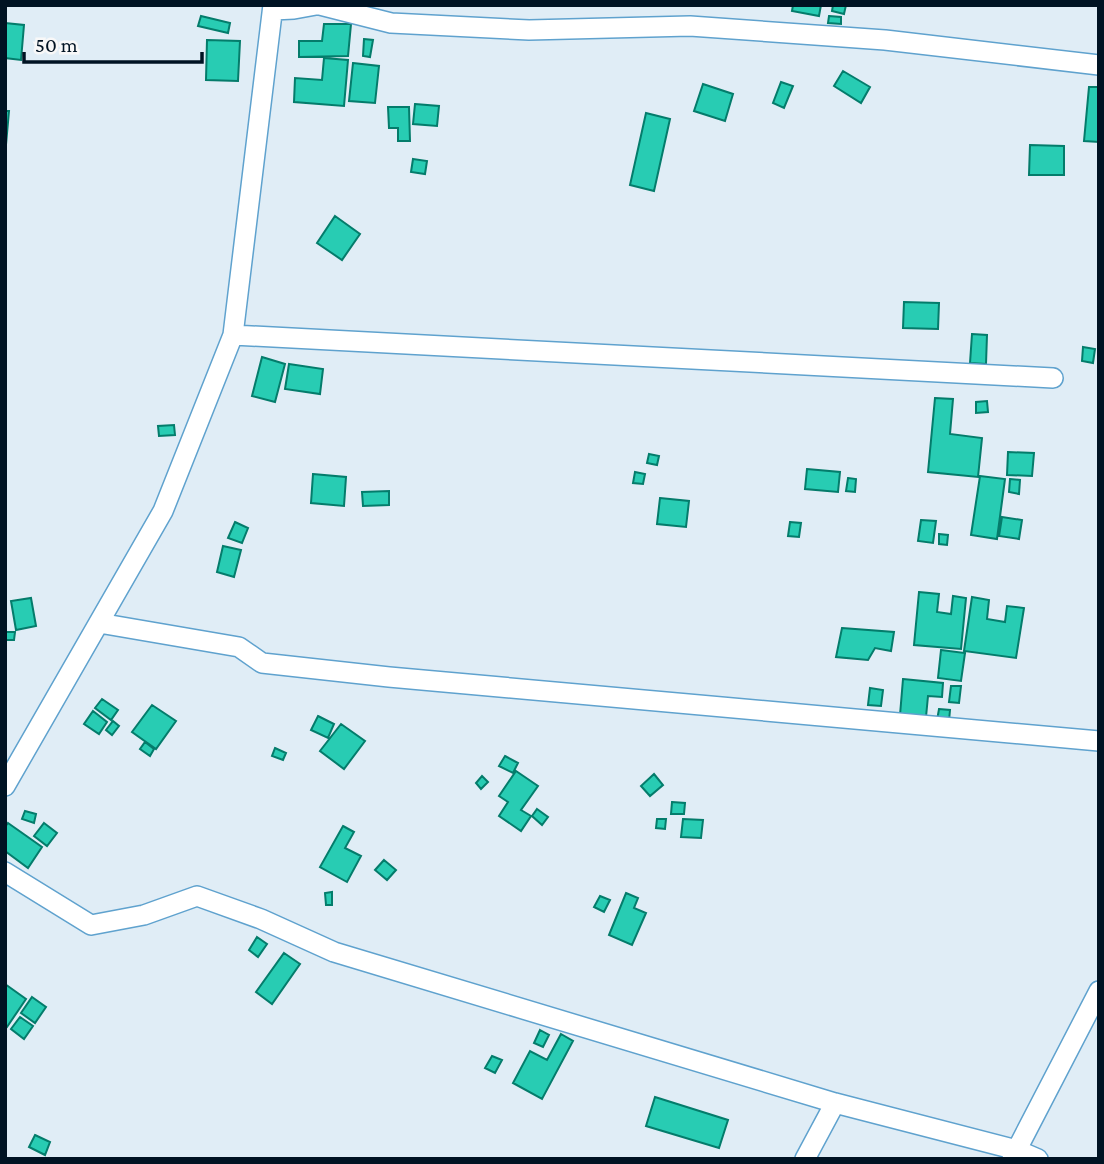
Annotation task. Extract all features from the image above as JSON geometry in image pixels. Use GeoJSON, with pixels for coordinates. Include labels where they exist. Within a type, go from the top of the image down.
{"type":"FeatureCollection","features":[{"type":"Feature","properties":{"kind":"street"},"geometry":{"type":"LineString","coordinates":[[5,786],[163,511],[233,335],[273,7],[294,9],[318,5],[391,23],[529,30],[690,26],[885,40],[1099,65]]}},
{"type":"Feature","properties":{"kind":"street"},"geometry":{"type":"LineString","coordinates":[[233,335],[1053,378]]}},
{"type":"Feature","properties":{"kind":"street"},"geometry":{"type":"LineString","coordinates":[[99,623],[239,647],[262,663],[389,677],[1099,741]]}},
{"type":"Feature","properties":{"kind":"street"},"geometry":{"type":"LineString","coordinates":[[5,872],[91,925],[144,915],[197,896],[261,919],[334,952],[835,1103],[1038,1159]]}},
{"type":"Feature","properties":{"kind":"street"},"geometry":{"type":"LineString","coordinates":[[1015,1154],[1099,991]]}},
{"type":"Feature","properties":{"kind":"street"},"geometry":{"type":"LineString","coordinates":[[805,1159],[835,1103]]}},
{"type":"Feature","properties":{"kind":"building"},"geometry":{"type":"Polygon","coordinates":[[[793,5],[821,5],[819,16],[792,11],[793,5]]]}},
{"type":"Feature","properties":{"kind":"building"},"geometry":{"type":"Polygon","coordinates":[[[833,5],[846,5],[844,14],[832,11],[833,5]]]}},
{"type":"Feature","properties":{"kind":"building"},"geometry":{"type":"Polygon","coordinates":[[[201,16],[230,23],[228,33],[198,26],[201,16]]]}},
{"type":"Feature","properties":{"kind":"building"},"geometry":{"type":"Polygon","coordinates":[[[829,16],[841,17],[841,24],[828,23],[829,16]]]}},
{"type":"Feature","properties":{"kind":"building"},"geometry":{"type":"Polygon","coordinates":[[[5,23],[24,25],[21,60],[5,58],[5,23]]]}},
{"type":"Feature","properties":{"kind":"building"},"geometry":{"type":"Polygon","coordinates":[[[324,24],[351,24],[348,56],[299,57],[299,41],[322,41],[324,24]]]}},
{"type":"Feature","properties":{"kind":"building"},"geometry":{"type":"Polygon","coordinates":[[[364,39],[373,40],[370,57],[363,56],[364,39]]]}},
{"type":"Feature","properties":{"kind":"building"},"geometry":{"type":"Polygon","coordinates":[[[207,40],[240,41],[238,81],[206,80],[207,40]]]}},
{"type":"Feature","properties":{"kind":"building"},"geometry":{"type":"Polygon","coordinates":[[[324,58],[348,60],[344,106],[294,102],[295,78],[322,80],[324,58]]]}},
{"type":"Feature","properties":{"kind":"building"},"geometry":{"type":"Polygon","coordinates":[[[353,63],[379,66],[375,103],[349,101],[353,63]]]}},
{"type":"Feature","properties":{"kind":"building"},"geometry":{"type":"Polygon","coordinates":[[[843,71],[870,87],[861,103],[834,86],[843,71]]]}},
{"type":"Feature","properties":{"kind":"building"},"geometry":{"type":"Polygon","coordinates":[[[781,82],[793,86],[784,108],[773,103],[781,82]]]}},
{"type":"Feature","properties":{"kind":"building"},"geometry":{"type":"Polygon","coordinates":[[[703,84],[733,94],[725,121],[694,111],[703,84]]]}},
{"type":"Feature","properties":{"kind":"building"},"geometry":{"type":"Polygon","coordinates":[[[1089,87],[1099,87],[1099,142],[1084,141],[1089,87]]]}},
{"type":"Feature","properties":{"kind":"building"},"geometry":{"type":"Polygon","coordinates":[[[415,104],[439,106],[437,126],[413,124],[415,104]]]}},
{"type":"Feature","properties":{"kind":"building"},"geometry":{"type":"Polygon","coordinates":[[[388,107],[409,107],[410,141],[398,141],[398,128],[389,128],[388,107]]]}},
{"type":"Feature","properties":{"kind":"building"},"geometry":{"type":"Polygon","coordinates":[[[5,111],[9,111],[5,156],[5,111]]]}},
{"type":"Feature","properties":{"kind":"building"},"geometry":{"type":"Polygon","coordinates":[[[646,113],[670,119],[654,191],[630,185],[646,113]]]}},
{"type":"Feature","properties":{"kind":"building"},"geometry":{"type":"Polygon","coordinates":[[[1030,145],[1064,146],[1064,175],[1029,175],[1030,145]]]}},
{"type":"Feature","properties":{"kind":"building"},"geometry":{"type":"Polygon","coordinates":[[[413,159],[427,161],[425,174],[411,172],[413,159]]]}},
{"type":"Feature","properties":{"kind":"building"},"geometry":{"type":"Polygon","coordinates":[[[335,216],[360,234],[342,260],[317,243],[335,216]]]}},
{"type":"Feature","properties":{"kind":"building"},"geometry":{"type":"Polygon","coordinates":[[[904,302],[939,303],[938,329],[903,328],[904,302]]]}},
{"type":"Feature","properties":{"kind":"building"},"geometry":{"type":"Polygon","coordinates":[[[972,334],[987,335],[986,364],[970,363],[972,334]]]}},
{"type":"Feature","properties":{"kind":"building"},"geometry":{"type":"Polygon","coordinates":[[[1083,347],[1095,349],[1093,363],[1082,361],[1083,347]]]}},
{"type":"Feature","properties":{"kind":"building"},"geometry":{"type":"Polygon","coordinates":[[[262,357],[285,364],[275,402],[252,396],[262,357]]]}},
{"type":"Feature","properties":{"kind":"building"},"geometry":{"type":"Polygon","coordinates":[[[289,364],[323,369],[320,394],[285,389],[289,364]]]}},
{"type":"Feature","properties":{"kind":"building"},"geometry":{"type":"Polygon","coordinates":[[[935,398],[953,399],[950,434],[982,438],[978,477],[928,472],[935,398]]]}},
{"type":"Feature","properties":{"kind":"building"},"geometry":{"type":"Polygon","coordinates":[[[987,401],[988,412],[976,413],[976,402],[987,401]]]}},
{"type":"Feature","properties":{"kind":"building"},"geometry":{"type":"Polygon","coordinates":[[[174,425],[175,435],[159,436],[158,426],[174,425]]]}},
{"type":"Feature","properties":{"kind":"building"},"geometry":{"type":"Polygon","coordinates":[[[1008,452],[1034,453],[1032,476],[1007,475],[1008,452]]]}},
{"type":"Feature","properties":{"kind":"building"},"geometry":{"type":"Polygon","coordinates":[[[649,454],[659,456],[657,465],[647,463],[649,454]]]}},
{"type":"Feature","properties":{"kind":"building"},"geometry":{"type":"Polygon","coordinates":[[[807,469],[840,472],[838,492],[805,489],[807,469]]]}},
{"type":"Feature","properties":{"kind":"building"},"geometry":{"type":"Polygon","coordinates":[[[635,472],[645,474],[643,484],[633,483],[635,472]]]}},
{"type":"Feature","properties":{"kind":"building"},"geometry":{"type":"Polygon","coordinates":[[[313,474],[346,477],[344,506],[311,503],[313,474]]]}},
{"type":"Feature","properties":{"kind":"building"},"geometry":{"type":"Polygon","coordinates":[[[980,476],[1005,479],[997,539],[971,535],[980,476]]]}},
{"type":"Feature","properties":{"kind":"building"},"geometry":{"type":"Polygon","coordinates":[[[848,478],[856,479],[855,492],[846,491],[848,478]]]}},
{"type":"Feature","properties":{"kind":"building"},"geometry":{"type":"Polygon","coordinates":[[[1010,479],[1020,480],[1019,494],[1009,492],[1010,479]]]}},
{"type":"Feature","properties":{"kind":"building"},"geometry":{"type":"Polygon","coordinates":[[[389,491],[389,505],[363,506],[362,492],[389,491]]]}},
{"type":"Feature","properties":{"kind":"building"},"geometry":{"type":"Polygon","coordinates":[[[660,498],[689,501],[686,527],[657,524],[660,498]]]}},
{"type":"Feature","properties":{"kind":"building"},"geometry":{"type":"Polygon","coordinates":[[[1002,517],[1022,520],[1019,539],[999,536],[1002,517]]]}},
{"type":"Feature","properties":{"kind":"building"},"geometry":{"type":"Polygon","coordinates":[[[921,520],[936,521],[933,543],[918,541],[921,520]]]}},
{"type":"Feature","properties":{"kind":"building"},"geometry":{"type":"Polygon","coordinates":[[[235,522],[248,528],[242,543],[228,538],[235,522]]]}},
{"type":"Feature","properties":{"kind":"building"},"geometry":{"type":"Polygon","coordinates":[[[790,522],[801,523],[799,537],[788,536],[790,522]]]}},
{"type":"Feature","properties":{"kind":"building"},"geometry":{"type":"Polygon","coordinates":[[[939,534],[948,535],[947,545],[939,544],[939,534]]]}},
{"type":"Feature","properties":{"kind":"building"},"geometry":{"type":"Polygon","coordinates":[[[223,546],[241,550],[234,577],[217,572],[223,546]]]}},
{"type":"Feature","properties":{"kind":"building"},"geometry":{"type":"Polygon","coordinates":[[[919,592],[939,594],[937,612],[951,614],[953,596],[966,598],[961,649],[914,645],[919,592]]]}},
{"type":"Feature","properties":{"kind":"building"},"geometry":{"type":"Polygon","coordinates":[[[972,597],[989,600],[987,619],[1005,622],[1007,606],[1024,608],[1016,658],[964,651],[972,597]]]}},
{"type":"Feature","properties":{"kind":"building"},"geometry":{"type":"Polygon","coordinates":[[[31,598],[36,626],[16,630],[11,601],[31,598]]]}},
{"type":"Feature","properties":{"kind":"building"},"geometry":{"type":"Polygon","coordinates":[[[842,628],[894,632],[891,651],[875,648],[868,660],[836,657],[842,628]]]}},
{"type":"Feature","properties":{"kind":"building"},"geometry":{"type":"Polygon","coordinates":[[[5,632],[15,632],[14,640],[5,640],[5,632]]]}},
{"type":"Feature","properties":{"kind":"building"},"geometry":{"type":"Polygon","coordinates":[[[941,650],[965,653],[961,681],[938,678],[941,650]]]}},
{"type":"Feature","properties":{"kind":"building"},"geometry":{"type":"Polygon","coordinates":[[[903,679],[943,683],[942,697],[928,696],[926,717],[900,715],[903,679]]]}},
{"type":"Feature","properties":{"kind":"building"},"geometry":{"type":"Polygon","coordinates":[[[951,686],[961,686],[959,703],[949,702],[951,686]]]}},
{"type":"Feature","properties":{"kind":"building"},"geometry":{"type":"Polygon","coordinates":[[[870,688],[883,690],[881,706],[868,705],[870,688]]]}},
{"type":"Feature","properties":{"kind":"building"},"geometry":{"type":"Polygon","coordinates":[[[102,699],[118,710],[111,720],[95,708],[102,699]]]}},
{"type":"Feature","properties":{"kind":"building"},"geometry":{"type":"Polygon","coordinates":[[[152,705],[176,721],[156,749],[132,732],[152,705]]]}},
{"type":"Feature","properties":{"kind":"building"},"geometry":{"type":"Polygon","coordinates":[[[939,709],[950,710],[949,721],[937,720],[939,709]]]}},
{"type":"Feature","properties":{"kind":"building"},"geometry":{"type":"Polygon","coordinates":[[[93,711],[107,722],[99,734],[84,724],[93,711]]]}},
{"type":"Feature","properties":{"kind":"building"},"geometry":{"type":"Polygon","coordinates":[[[318,716],[334,724],[328,738],[311,730],[318,716]]]}},
{"type":"Feature","properties":{"kind":"building"},"geometry":{"type":"Polygon","coordinates":[[[113,721],[119,726],[112,735],[106,730],[113,721]]]}},
{"type":"Feature","properties":{"kind":"building"},"geometry":{"type":"Polygon","coordinates":[[[341,724],[365,741],[344,769],[320,751],[341,724]]]}},
{"type":"Feature","properties":{"kind":"building"},"geometry":{"type":"Polygon","coordinates":[[[145,742],[154,749],[150,756],[140,749],[145,742]]]}},
{"type":"Feature","properties":{"kind":"building"},"geometry":{"type":"Polygon","coordinates":[[[275,748],[286,753],[283,760],[272,756],[275,748]]]}},
{"type":"Feature","properties":{"kind":"building"},"geometry":{"type":"Polygon","coordinates":[[[505,756],[518,763],[513,773],[499,766],[505,756]]]}},
{"type":"Feature","properties":{"kind":"building"},"geometry":{"type":"Polygon","coordinates":[[[516,771],[538,786],[521,810],[531,816],[521,831],[499,816],[508,802],[499,796],[516,771]]]}},
{"type":"Feature","properties":{"kind":"building"},"geometry":{"type":"Polygon","coordinates":[[[654,774],[663,785],[650,796],[641,786],[654,774]]]}},
{"type":"Feature","properties":{"kind":"building"},"geometry":{"type":"Polygon","coordinates":[[[482,776],[488,782],[481,789],[476,783],[482,776]]]}},
{"type":"Feature","properties":{"kind":"building"},"geometry":{"type":"Polygon","coordinates":[[[672,802],[685,803],[684,814],[671,814],[672,802]]]}},
{"type":"Feature","properties":{"kind":"building"},"geometry":{"type":"Polygon","coordinates":[[[537,809],[548,817],[542,825],[532,816],[537,809]]]}},
{"type":"Feature","properties":{"kind":"building"},"geometry":{"type":"Polygon","coordinates":[[[25,811],[36,814],[34,823],[22,819],[25,811]]]}},
{"type":"Feature","properties":{"kind":"building"},"geometry":{"type":"Polygon","coordinates":[[[657,819],[666,819],[665,829],[656,828],[657,819]]]}},
{"type":"Feature","properties":{"kind":"building"},"geometry":{"type":"Polygon","coordinates":[[[683,819],[703,820],[701,838],[681,837],[683,819]]]}},
{"type":"Feature","properties":{"kind":"building"},"geometry":{"type":"Polygon","coordinates":[[[8,823],[42,847],[28,868],[5,851],[5,827],[8,823]]]}},
{"type":"Feature","properties":{"kind":"building"},"geometry":{"type":"Polygon","coordinates":[[[44,823],[57,833],[47,846],[34,836],[44,823]]]}},
{"type":"Feature","properties":{"kind":"building"},"geometry":{"type":"Polygon","coordinates":[[[343,826],[354,832],[345,848],[361,856],[347,882],[320,867],[343,826]]]}},
{"type":"Feature","properties":{"kind":"building"},"geometry":{"type":"Polygon","coordinates":[[[384,860],[396,870],[387,880],[375,870],[384,860]]]}},
{"type":"Feature","properties":{"kind":"building"},"geometry":{"type":"Polygon","coordinates":[[[332,892],[332,905],[326,905],[325,893],[332,892]]]}},
{"type":"Feature","properties":{"kind":"building"},"geometry":{"type":"Polygon","coordinates":[[[626,893],[638,898],[634,908],[646,913],[632,945],[609,935],[626,893]]]}},
{"type":"Feature","properties":{"kind":"building"},"geometry":{"type":"Polygon","coordinates":[[[600,896],[610,900],[604,912],[594,907],[600,896]]]}},
{"type":"Feature","properties":{"kind":"building"},"geometry":{"type":"Polygon","coordinates":[[[257,937],[267,944],[258,957],[249,950],[257,937]]]}},
{"type":"Feature","properties":{"kind":"building"},"geometry":{"type":"Polygon","coordinates":[[[284,953],[300,964],[272,1004],[256,992],[284,953]]]}},
{"type":"Feature","properties":{"kind":"building"},"geometry":{"type":"Polygon","coordinates":[[[5,984],[26,999],[7,1027],[5,1026],[5,984]]]}},
{"type":"Feature","properties":{"kind":"building"},"geometry":{"type":"Polygon","coordinates":[[[32,997],[46,1007],[35,1023],[21,1013],[32,997]]]}},
{"type":"Feature","properties":{"kind":"building"},"geometry":{"type":"Polygon","coordinates":[[[20,1017],[33,1026],[24,1039],[11,1029],[20,1017]]]}},
{"type":"Feature","properties":{"kind":"building"},"geometry":{"type":"Polygon","coordinates":[[[540,1030],[549,1035],[543,1047],[534,1043],[540,1030]]]}},
{"type":"Feature","properties":{"kind":"building"},"geometry":{"type":"Polygon","coordinates":[[[561,1034],[573,1041],[542,1099],[513,1083],[530,1051],[547,1060],[561,1034]]]}},
{"type":"Feature","properties":{"kind":"building"},"geometry":{"type":"Polygon","coordinates":[[[492,1056],[502,1060],[495,1073],[485,1068],[492,1056]]]}},
{"type":"Feature","properties":{"kind":"building"},"geometry":{"type":"Polygon","coordinates":[[[655,1097],[728,1120],[719,1148],[646,1126],[655,1097]]]}},
{"type":"Feature","properties":{"kind":"building"},"geometry":{"type":"Polygon","coordinates":[[[35,1135],[50,1142],[45,1155],[29,1147],[35,1135]]]}}]}
